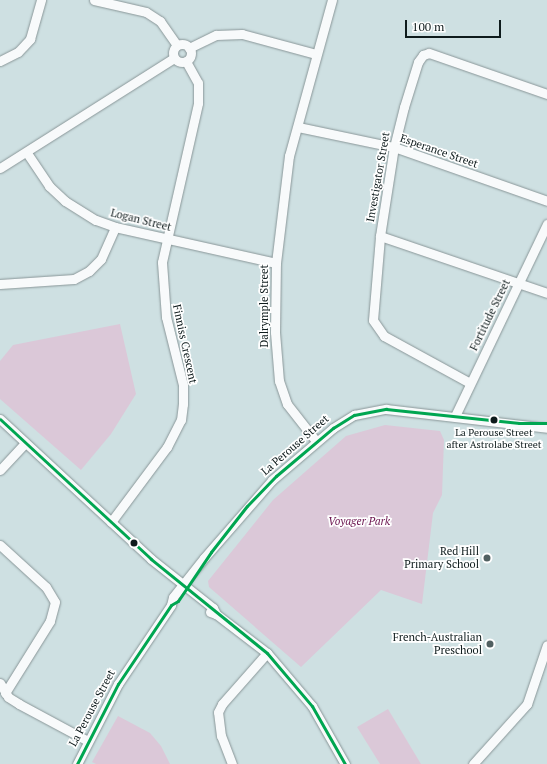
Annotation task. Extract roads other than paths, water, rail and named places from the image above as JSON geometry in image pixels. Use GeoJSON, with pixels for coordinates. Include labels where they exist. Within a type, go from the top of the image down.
{"type":"FeatureCollection","features":[{"type":"Feature","properties":{"kind":"street"},"geometry":{"type":"LineString","coordinates":[[0,61],[18,52],[30,39],[41,0]]}},
{"type":"Feature","properties":{"kind":"street"},"geometry":{"type":"LineString","coordinates":[[94,0],[146,12],[160,21],[177,45]]}},
{"type":"Feature","properties":{"kind":"street","name":"Dalrymple Street"},"geometry":{"type":"LineString","coordinates":[[316,441],[287,404],[279,381],[275,332],[276,263],[289,159],[316,54],[332,0]]}},
{"type":"Feature","properties":{"kind":"street"},"geometry":{"type":"LineString","coordinates":[[189,48],[216,35],[242,34],[316,54]]}},
{"type":"Feature","properties":{"kind":"street"},"geometry":{"type":"LineString","coordinates":[[184,44],[189,48],[190,56],[186,61],[180,62],[174,58],[173,51],[177,45],[184,44]]}},
{"type":"Feature","properties":{"kind":"street","name":"Investigator Street"},"geometry":{"type":"LineString","coordinates":[[470,383],[393,341],[375,325],[373,312],[380,236],[394,147],[418,62],[426,54],[435,54],[547,94]]}},
{"type":"Feature","properties":{"kind":"street"},"geometry":{"type":"LineString","coordinates":[[0,168],[27,154],[174,58]]}},
{"type":"Feature","properties":{"kind":"street","name":"Finniss Crescent"},"geometry":{"type":"LineString","coordinates":[[111,522],[167,447],[181,420],[183,385],[163,298],[162,262],[198,103],[198,83],[186,61]]}},
{"type":"Feature","properties":{"kind":"street","name":"Esperance Street"},"geometry":{"type":"LineString","coordinates":[[298,127],[394,147],[547,201]]}},
{"type":"Feature","properties":{"kind":"street","name":"Logan Street"},"geometry":{"type":"LineString","coordinates":[[27,154],[49,186],[65,201],[96,220],[115,227],[276,263]]}},
{"type":"Feature","properties":{"kind":"street","name":"Fortitude Street"},"geometry":{"type":"LineString","coordinates":[[455,416],[547,224]]}},
{"type":"Feature","properties":{"kind":"street"},"geometry":{"type":"LineString","coordinates":[[0,284],[74,279],[89,272],[101,259],[115,227]]}},
{"type":"Feature","properties":{"kind":"street"},"geometry":{"type":"LineString","coordinates":[[380,236],[547,293]]}},
{"type":"Feature","properties":{"kind":"street","name":"La Perouse Street"},"geometry":{"type":"LineString","coordinates":[[77,764],[88,740],[133,659],[211,552],[272,480],[316,441],[343,421],[367,411],[386,409],[519,423],[547,428]]}},
{"type":"Feature","properties":{"kind":"street"},"geometry":{"type":"LineString","coordinates":[[0,419],[209,612],[216,614],[267,653],[312,706],[345,764]]}},
{"type":"Feature","properties":{"kind":"street","name":"La Perouse Street"},"geometry":{"type":"LineString","coordinates":[[519,423],[525,421],[547,423]]}},
{"type":"Feature","properties":{"kind":"street"},"geometry":{"type":"LineString","coordinates":[[0,470],[25,443]]}},
{"type":"Feature","properties":{"kind":"street"},"geometry":{"type":"LineString","coordinates":[[0,545],[46,587],[55,602],[50,621],[5,693]]}},
{"type":"Feature","properties":{"kind":"street"},"geometry":{"type":"LineString","coordinates":[[476,761],[527,704],[547,645]]}},
{"type":"Feature","properties":{"kind":"street"},"geometry":{"type":"LineString","coordinates":[[232,764],[221,736],[218,712],[222,704],[267,653]]}},
{"type":"Feature","properties":{"kind":"street"},"geometry":{"type":"LineString","coordinates":[[0,683],[5,693],[19,704],[88,740]]}},
{"type":"Feature","properties":{"kind":"place","name":"La Perouse Street after Astrolabe Street"},"geometry":{"type":"Point","coordinates":[494,420]}},
{"type":"Feature","properties":{"kind":"place","name":"Red Hill Primary School"},"geometry":{"type":"Point","coordinates":[487,558]}},
{"type":"Feature","properties":{"kind":"place","name":"French-Australian Preschool"},"geometry":{"type":"Point","coordinates":[490,644]}},
{"type":"Feature","properties":{"kind":"park label","name":"Voyager Park"},"geometry":{"type":"Point","coordinates":[359,521]}}]}
